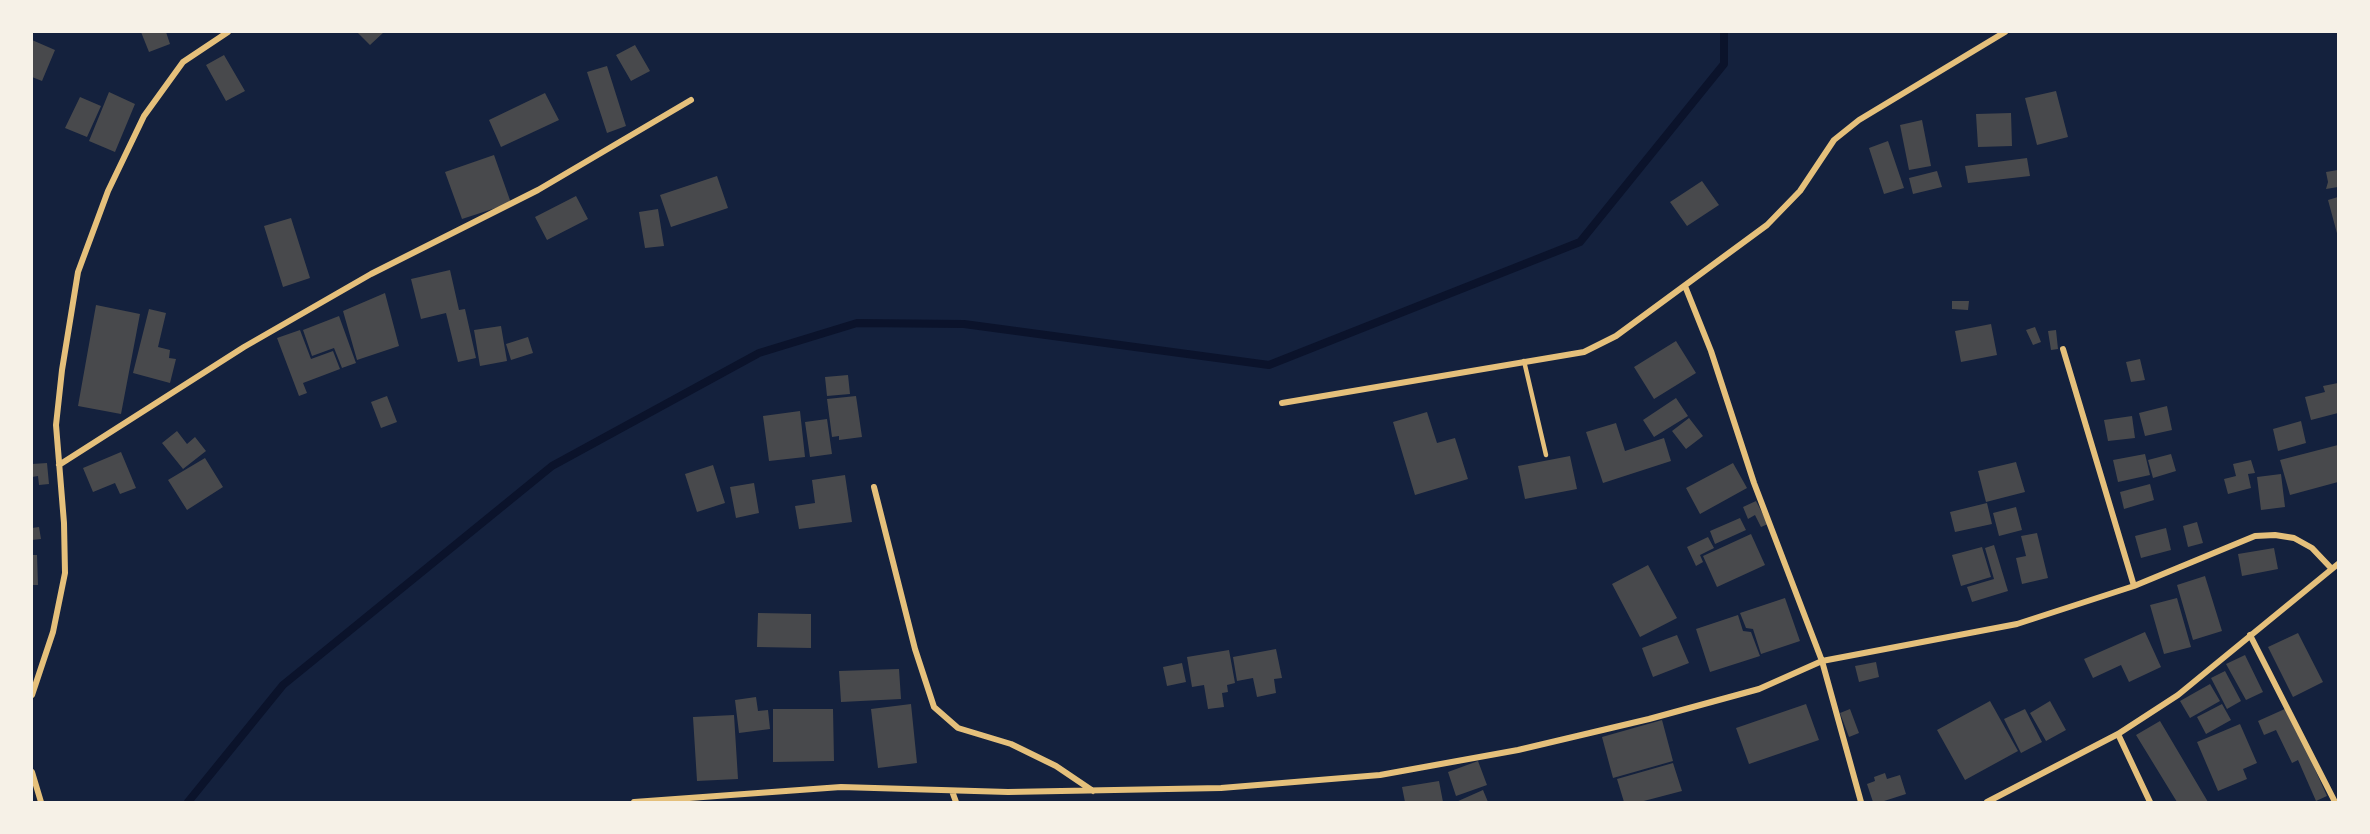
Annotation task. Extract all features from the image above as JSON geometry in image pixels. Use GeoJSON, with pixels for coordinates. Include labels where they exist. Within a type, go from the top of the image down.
{"type":"FeatureCollection","features":[{"type":"Feature","properties":{"kind":"street"},"geometry":{"type":"LineString","coordinates":[[32,695],[53,632],[65,573],[64,523],[56,425],[62,370],[78,272],[105,201],[144,116],[183,62],[228,32]]}},
{"type":"Feature","properties":{"kind":"street"},"geometry":{"type":"LineString","coordinates":[[1282,403],[1584,352],[1616,336],[1767,225],[1800,191],[1834,140],[1859,120],[2005,32]]}},
{"type":"Feature","properties":{"kind":"street"},"geometry":{"type":"LineString","coordinates":[[59,465],[243,347],[371,274],[538,190],[691,100]]}},
{"type":"Feature","properties":{"kind":"street"},"geometry":{"type":"LineString","coordinates":[[1685,286],[1711,351],[1754,483],[1822,661],[1861,802]]}},
{"type":"Feature","properties":{"kind":"street"},"geometry":{"type":"LineString","coordinates":[[2062,349],[2134,586]]}},
{"type":"Feature","properties":{"kind":"street"},"geometry":{"type":"LineString","coordinates":[[874,487],[915,649],[934,707],[958,728],[1011,744],[1056,766],[1093,791]]}},
{"type":"Feature","properties":{"kind":"street"},"geometry":{"type":"LineString","coordinates":[[634,802],[841,787],[1008,792],[1093,791],[1221,788],[1380,775],[1518,750],[1660,716],[1759,690],[1822,661],[2017,624],[2134,586],[2255,536],[2275,534],[2294,538],[2313,548],[2331,568]]}},
{"type":"Feature","properties":{"kind":"street"},"geometry":{"type":"LineString","coordinates":[[1987,802],[2118,734],[2178,695],[2338,564]]}},
{"type":"Feature","properties":{"kind":"street"},"geometry":{"type":"LineString","coordinates":[[2250,635],[2335,802]]}},
{"type":"Feature","properties":{"kind":"street"},"geometry":{"type":"LineString","coordinates":[[2118,734],[2150,802]]}},
{"type":"Feature","properties":{"kind":"street"},"geometry":{"type":"LineString","coordinates":[[32,772],[41,802]]}},
{"type":"Feature","properties":{"kind":"street"},"geometry":{"type":"LineString","coordinates":[[952,791],[956,802]]}},
{"type":"Feature","properties":{"kind":"lane"},"geometry":{"type":"LineString","coordinates":[[1524,361],[1546,454]]}},
{"type":"Feature","properties":{"kind":"building"},"geometry":{"type":"Polygon","coordinates":[[[141,32],[166,32],[170,44],[149,52],[141,32]]]}},
{"type":"Feature","properties":{"kind":"building"},"geometry":{"type":"Polygon","coordinates":[[[357,32],[384,32],[370,45],[357,32]]]}},
{"type":"Feature","properties":{"kind":"building"},"geometry":{"type":"Polygon","coordinates":[[[32,40],[55,50],[42,81],[32,77],[32,40]]]}},
{"type":"Feature","properties":{"kind":"building"},"geometry":{"type":"Polygon","coordinates":[[[635,45],[650,71],[631,81],[616,55],[635,45]]]}},
{"type":"Feature","properties":{"kind":"building"},"geometry":{"type":"Polygon","coordinates":[[[224,55],[245,91],[226,101],[206,65],[224,55]]]}},
{"type":"Feature","properties":{"kind":"building"},"geometry":{"type":"Polygon","coordinates":[[[607,66],[626,126],[607,133],[587,72],[607,66]]]}},
{"type":"Feature","properties":{"kind":"building"},"geometry":{"type":"Polygon","coordinates":[[[2056,91],[2068,137],[2037,145],[2025,98],[2056,91]]]}},
{"type":"Feature","properties":{"kind":"building"},"geometry":{"type":"Polygon","coordinates":[[[109,92],[135,104],[115,152],[89,141],[109,92]]]}},
{"type":"Feature","properties":{"kind":"building"},"geometry":{"type":"Polygon","coordinates":[[[545,93],[559,120],[501,147],[489,120],[545,93]]]}},
{"type":"Feature","properties":{"kind":"building"},"geometry":{"type":"Polygon","coordinates":[[[80,97],[101,106],[87,137],[65,128],[80,97]]]}},
{"type":"Feature","properties":{"kind":"building"},"geometry":{"type":"Polygon","coordinates":[[[2011,113],[2012,146],[1978,147],[1976,114],[2011,113]]]}},
{"type":"Feature","properties":{"kind":"building"},"geometry":{"type":"Polygon","coordinates":[[[1922,120],[1931,166],[1909,170],[1900,125],[1922,120]]]}},
{"type":"Feature","properties":{"kind":"building"},"geometry":{"type":"Polygon","coordinates":[[[1888,141],[1904,188],[1884,194],[1869,148],[1888,141]]]}},
{"type":"Feature","properties":{"kind":"building"},"geometry":{"type":"Polygon","coordinates":[[[494,155],[511,203],[462,219],[445,172],[494,155]]]}},
{"type":"Feature","properties":{"kind":"building"},"geometry":{"type":"Polygon","coordinates":[[[2027,158],[2030,176],[1968,183],[1965,166],[2027,158]]]}},
{"type":"Feature","properties":{"kind":"building"},"geometry":{"type":"Polygon","coordinates":[[[2338,170],[2338,187],[2326,189],[2328,182],[2326,172],[2338,170]]]}},
{"type":"Feature","properties":{"kind":"building"},"geometry":{"type":"Polygon","coordinates":[[[1937,171],[1942,187],[1913,194],[1909,178],[1937,171]]]}},
{"type":"Feature","properties":{"kind":"building"},"geometry":{"type":"Polygon","coordinates":[[[717,176],[728,208],[671,227],[660,195],[717,176]]]}},
{"type":"Feature","properties":{"kind":"building"},"geometry":{"type":"Polygon","coordinates":[[[1702,181],[1719,205],[1687,226],[1670,202],[1702,181]]]}},
{"type":"Feature","properties":{"kind":"building"},"geometry":{"type":"Polygon","coordinates":[[[576,196],[588,219],[547,240],[535,217],[576,196]]]}},
{"type":"Feature","properties":{"kind":"building"},"geometry":{"type":"Polygon","coordinates":[[[2338,197],[2338,237],[2328,200],[2338,197]]]}},
{"type":"Feature","properties":{"kind":"building"},"geometry":{"type":"Polygon","coordinates":[[[658,209],[664,246],[645,248],[639,212],[658,209]]]}},
{"type":"Feature","properties":{"kind":"building"},"geometry":{"type":"Polygon","coordinates":[[[291,218],[310,278],[283,287],[264,226],[291,218]]]}},
{"type":"Feature","properties":{"kind":"building"},"geometry":{"type":"Polygon","coordinates":[[[450,270],[459,310],[465,309],[476,358],[458,362],[446,313],[421,319],[411,279],[450,270]]]}},
{"type":"Feature","properties":{"kind":"building"},"geometry":{"type":"Polygon","coordinates":[[[385,293],[399,346],[357,360],[343,311],[385,293]]]}},
{"type":"Feature","properties":{"kind":"building"},"geometry":{"type":"Polygon","coordinates":[[[1952,301],[1969,301],[1968,310],[1952,309],[1952,301]]]}},
{"type":"Feature","properties":{"kind":"building"},"geometry":{"type":"Polygon","coordinates":[[[96,305],[140,314],[121,414],[78,406],[96,305]]]}},
{"type":"Feature","properties":{"kind":"building"},"geometry":{"type":"Polygon","coordinates":[[[149,309],[166,313],[158,347],[170,350],[169,358],[176,359],[170,383],[133,373],[149,309]]]}},
{"type":"Feature","properties":{"kind":"building"},"geometry":{"type":"Polygon","coordinates":[[[339,316],[356,363],[342,368],[334,348],[312,356],[303,330],[339,316]]]}},
{"type":"Feature","properties":{"kind":"building"},"geometry":{"type":"Polygon","coordinates":[[[1991,324],[1997,355],[1961,362],[1955,331],[1991,324]]]}},
{"type":"Feature","properties":{"kind":"building"},"geometry":{"type":"Polygon","coordinates":[[[501,326],[507,361],[480,366],[474,330],[501,326]]]}},
{"type":"Feature","properties":{"kind":"building"},"geometry":{"type":"Polygon","coordinates":[[[2035,327],[2041,342],[2033,345],[2026,330],[2035,327]]]}},
{"type":"Feature","properties":{"kind":"building"},"geometry":{"type":"Polygon","coordinates":[[[300,330],[311,359],[333,351],[340,369],[303,383],[307,393],[299,396],[277,338],[300,330]]]}},
{"type":"Feature","properties":{"kind":"building"},"geometry":{"type":"Polygon","coordinates":[[[2056,330],[2058,349],[2051,350],[2048,331],[2056,330]]]}},
{"type":"Feature","properties":{"kind":"building"},"geometry":{"type":"Polygon","coordinates":[[[528,337],[533,353],[511,360],[506,344],[528,337]]]}},
{"type":"Feature","properties":{"kind":"building"},"geometry":{"type":"Polygon","coordinates":[[[1676,341],[1696,373],[1654,399],[1634,367],[1676,341]]]}},
{"type":"Feature","properties":{"kind":"building"},"geometry":{"type":"Polygon","coordinates":[[[2140,359],[2145,380],[2131,382],[2126,362],[2140,359]]]}},
{"type":"Feature","properties":{"kind":"building"},"geometry":{"type":"Polygon","coordinates":[[[848,375],[850,394],[827,396],[825,377],[848,375]]]}},
{"type":"Feature","properties":{"kind":"building"},"geometry":{"type":"Polygon","coordinates":[[[2338,383],[2338,413],[2311,420],[2305,397],[2325,392],[2323,386],[2338,383]]]}},
{"type":"Feature","properties":{"kind":"building"},"geometry":{"type":"Polygon","coordinates":[[[387,396],[397,422],[381,428],[371,402],[387,396]]]}},
{"type":"Feature","properties":{"kind":"building"},"geometry":{"type":"Polygon","coordinates":[[[856,396],[862,437],[839,440],[839,436],[832,437],[827,399],[856,396]]]}},
{"type":"Feature","properties":{"kind":"building"},"geometry":{"type":"Polygon","coordinates":[[[1676,398],[1688,416],[1654,437],[1643,420],[1676,398]]]}},
{"type":"Feature","properties":{"kind":"building"},"geometry":{"type":"Polygon","coordinates":[[[2167,406],[2172,430],[2145,436],[2139,413],[2167,406]]]}},
{"type":"Feature","properties":{"kind":"building"},"geometry":{"type":"Polygon","coordinates":[[[800,411],[805,457],[769,461],[763,416],[800,411]]]}},
{"type":"Feature","properties":{"kind":"building"},"geometry":{"type":"Polygon","coordinates":[[[1427,412],[1437,443],[1455,438],[1468,479],[1415,495],[1393,422],[1427,412]]]}},
{"type":"Feature","properties":{"kind":"building"},"geometry":{"type":"Polygon","coordinates":[[[2132,416],[2135,438],[2108,441],[2104,420],[2132,416]]]}},
{"type":"Feature","properties":{"kind":"building"},"geometry":{"type":"Polygon","coordinates":[[[1689,418],[1703,436],[1686,449],[1672,431],[1689,418]]]}},
{"type":"Feature","properties":{"kind":"building"},"geometry":{"type":"Polygon","coordinates":[[[827,419],[832,454],[810,457],[805,422],[827,419]]]}},
{"type":"Feature","properties":{"kind":"building"},"geometry":{"type":"Polygon","coordinates":[[[2301,421],[2306,443],[2278,451],[2273,429],[2301,421]]]}},
{"type":"Feature","properties":{"kind":"building"},"geometry":{"type":"Polygon","coordinates":[[[1616,423],[1625,451],[1664,438],[1671,461],[1603,483],[1586,432],[1616,423]]]}},
{"type":"Feature","properties":{"kind":"building"},"geometry":{"type":"Polygon","coordinates":[[[177,431],[187,444],[195,437],[206,451],[183,469],[162,443],[177,431]]]}},
{"type":"Feature","properties":{"kind":"building"},"geometry":{"type":"Polygon","coordinates":[[[2338,445],[2338,482],[2290,495],[2280,460],[2338,445]]]}},
{"type":"Feature","properties":{"kind":"building"},"geometry":{"type":"Polygon","coordinates":[[[121,452],[136,488],[120,494],[115,483],[93,492],[83,468],[121,452]]]}},
{"type":"Feature","properties":{"kind":"building"},"geometry":{"type":"Polygon","coordinates":[[[2145,454],[2150,475],[2118,482],[2113,460],[2145,454]]]}},
{"type":"Feature","properties":{"kind":"building"},"geometry":{"type":"Polygon","coordinates":[[[2171,454],[2176,471],[2153,478],[2148,460],[2171,454]]]}},
{"type":"Feature","properties":{"kind":"building"},"geometry":{"type":"Polygon","coordinates":[[[1570,456],[1577,489],[1525,499],[1518,466],[1570,456]]]}},
{"type":"Feature","properties":{"kind":"building"},"geometry":{"type":"Polygon","coordinates":[[[205,458],[223,487],[187,510],[168,480],[205,458]]]}},
{"type":"Feature","properties":{"kind":"building"},"geometry":{"type":"Polygon","coordinates":[[[2251,460],[2255,473],[2248,474],[2251,488],[2228,494],[2224,479],[2236,476],[2233,464],[2251,460]]]}},
{"type":"Feature","properties":{"kind":"building"},"geometry":{"type":"Polygon","coordinates":[[[2016,462],[2025,492],[1986,502],[1978,471],[2016,462]]]}},
{"type":"Feature","properties":{"kind":"building"},"geometry":{"type":"Polygon","coordinates":[[[47,463],[49,484],[39,485],[38,476],[32,477],[32,464],[47,463]]]}},
{"type":"Feature","properties":{"kind":"building"},"geometry":{"type":"Polygon","coordinates":[[[1733,463],[1747,488],[1700,514],[1686,488],[1733,463]]]}},
{"type":"Feature","properties":{"kind":"building"},"geometry":{"type":"Polygon","coordinates":[[[713,465],[725,503],[697,512],[685,474],[713,465]]]}},
{"type":"Feature","properties":{"kind":"building"},"geometry":{"type":"Polygon","coordinates":[[[2281,474],[2285,507],[2261,510],[2257,477],[2281,474]]]}},
{"type":"Feature","properties":{"kind":"building"},"geometry":{"type":"Polygon","coordinates":[[[845,475],[852,522],[799,529],[795,506],[815,503],[812,480],[845,475]]]}},
{"type":"Feature","properties":{"kind":"building"},"geometry":{"type":"Polygon","coordinates":[[[754,483],[759,513],[736,518],[730,487],[754,483]]]}},
{"type":"Feature","properties":{"kind":"building"},"geometry":{"type":"Polygon","coordinates":[[[2150,484],[2154,500],[2124,509],[2120,492],[2150,484]]]}},
{"type":"Feature","properties":{"kind":"building"},"geometry":{"type":"Polygon","coordinates":[[[1756,501],[1768,524],[1761,527],[1755,515],[1748,519],[1743,507],[1756,501]]]}},
{"type":"Feature","properties":{"kind":"building"},"geometry":{"type":"Polygon","coordinates":[[[1987,503],[1992,524],[1955,532],[1950,512],[1987,503]]]}},
{"type":"Feature","properties":{"kind":"building"},"geometry":{"type":"Polygon","coordinates":[[[2016,507],[2022,530],[1999,536],[1993,513],[2016,507]]]}},
{"type":"Feature","properties":{"kind":"building"},"geometry":{"type":"Polygon","coordinates":[[[1740,518],[1746,530],[1715,544],[1710,531],[1740,518]]]}},
{"type":"Feature","properties":{"kind":"building"},"geometry":{"type":"Polygon","coordinates":[[[2197,522],[2203,543],[2188,547],[2183,526],[2197,522]]]}},
{"type":"Feature","properties":{"kind":"building"},"geometry":{"type":"Polygon","coordinates":[[[39,527],[41,539],[32,540],[32,528],[39,527]]]}},
{"type":"Feature","properties":{"kind":"building"},"geometry":{"type":"Polygon","coordinates":[[[2166,528],[2171,550],[2141,558],[2135,536],[2166,528]]]}},
{"type":"Feature","properties":{"kind":"building"},"geometry":{"type":"Polygon","coordinates":[[[2037,533],[2048,578],[2022,584],[2016,558],[2026,556],[2021,536],[2037,533]]]}},
{"type":"Feature","properties":{"kind":"building"},"geometry":{"type":"Polygon","coordinates":[[[1751,534],[1765,565],[1717,587],[1703,556],[1751,534]]]}},
{"type":"Feature","properties":{"kind":"building"},"geometry":{"type":"Polygon","coordinates":[[[1708,537],[1714,548],[1700,555],[1703,562],[1696,566],[1687,547],[1708,537]]]}},
{"type":"Feature","properties":{"kind":"building"},"geometry":{"type":"Polygon","coordinates":[[[1994,545],[2008,591],[1972,602],[1967,587],[1994,579],[1985,548],[1994,545]]]}},
{"type":"Feature","properties":{"kind":"building"},"geometry":{"type":"Polygon","coordinates":[[[1982,547],[1991,577],[1961,586],[1952,555],[1982,547]]]}},
{"type":"Feature","properties":{"kind":"building"},"geometry":{"type":"Polygon","coordinates":[[[2274,548],[2278,569],[2242,576],[2238,554],[2274,548]]]}},
{"type":"Feature","properties":{"kind":"building"},"geometry":{"type":"Polygon","coordinates":[[[32,555],[37,555],[38,585],[32,585],[32,555]]]}},
{"type":"Feature","properties":{"kind":"building"},"geometry":{"type":"Polygon","coordinates":[[[1648,565],[1677,618],[1640,637],[1612,584],[1648,565]]]}},
{"type":"Feature","properties":{"kind":"building"},"geometry":{"type":"Polygon","coordinates":[[[2205,576],[2222,631],[2193,640],[2177,585],[2205,576]]]}},
{"type":"Feature","properties":{"kind":"building"},"geometry":{"type":"Polygon","coordinates":[[[1785,598],[1800,641],[1761,654],[1753,629],[1746,628],[1740,613],[1785,598]]]}},
{"type":"Feature","properties":{"kind":"building"},"geometry":{"type":"Polygon","coordinates":[[[2177,598],[2191,647],[2164,654],[2150,605],[2177,598]]]}},
{"type":"Feature","properties":{"kind":"building"},"geometry":{"type":"Polygon","coordinates":[[[758,613],[811,614],[811,648],[757,647],[758,613]]]}},
{"type":"Feature","properties":{"kind":"building"},"geometry":{"type":"Polygon","coordinates":[[[1738,615],[1743,631],[1751,632],[1760,656],[1710,672],[1696,629],[1738,615]]]}},
{"type":"Feature","properties":{"kind":"building"},"geometry":{"type":"Polygon","coordinates":[[[2145,632],[2161,667],[2129,682],[2121,665],[2093,678],[2084,659],[2145,632]]]}},
{"type":"Feature","properties":{"kind":"building"},"geometry":{"type":"Polygon","coordinates":[[[2298,633],[2323,682],[2293,697],[2268,647],[2298,633]]]}},
{"type":"Feature","properties":{"kind":"building"},"geometry":{"type":"Polygon","coordinates":[[[1677,635],[1689,663],[1653,677],[1642,648],[1677,635]]]}},
{"type":"Feature","properties":{"kind":"building"},"geometry":{"type":"Polygon","coordinates":[[[1276,649],[1282,678],[1274,679],[1276,693],[1257,697],[1253,678],[1237,681],[1233,657],[1276,649]]]}},
{"type":"Feature","properties":{"kind":"building"},"geometry":{"type":"Polygon","coordinates":[[[1229,650],[1235,683],[1227,685],[1228,692],[1222,693],[1224,707],[1208,709],[1204,685],[1192,687],[1187,657],[1229,650]]]}},
{"type":"Feature","properties":{"kind":"building"},"geometry":{"type":"Polygon","coordinates":[[[2245,655],[2263,692],[2246,700],[2226,664],[2245,655]]]}},
{"type":"Feature","properties":{"kind":"building"},"geometry":{"type":"Polygon","coordinates":[[[1876,662],[1879,677],[1859,682],[1855,666],[1876,662]]]}},
{"type":"Feature","properties":{"kind":"building"},"geometry":{"type":"Polygon","coordinates":[[[1182,663],[1186,682],[1167,686],[1163,667],[1182,663]]]}},
{"type":"Feature","properties":{"kind":"building"},"geometry":{"type":"Polygon","coordinates":[[[899,669],[901,699],[841,702],[839,671],[899,669]]]}},
{"type":"Feature","properties":{"kind":"building"},"geometry":{"type":"Polygon","coordinates":[[[2225,671],[2241,701],[2227,709],[2211,678],[2225,671]]]}},
{"type":"Feature","properties":{"kind":"building"},"geometry":{"type":"Polygon","coordinates":[[[2210,684],[2220,701],[2190,718],[2180,701],[2210,684]]]}},
{"type":"Feature","properties":{"kind":"building"},"geometry":{"type":"Polygon","coordinates":[[[756,697],[758,711],[768,710],[770,729],[739,733],[735,700],[756,697]]]}},
{"type":"Feature","properties":{"kind":"building"},"geometry":{"type":"Polygon","coordinates":[[[1990,701],[2018,751],[1965,780],[1937,730],[1990,701]]]}},
{"type":"Feature","properties":{"kind":"building"},"geometry":{"type":"Polygon","coordinates":[[[2050,701],[2066,730],[2046,741],[2030,713],[2050,701]]]}},
{"type":"Feature","properties":{"kind":"building"},"geometry":{"type":"Polygon","coordinates":[[[911,704],[917,763],[878,768],[871,709],[911,704]]]}},
{"type":"Feature","properties":{"kind":"building"},"geometry":{"type":"Polygon","coordinates":[[[1806,704],[1819,740],[1749,764],[1736,728],[1806,704]]]}},
{"type":"Feature","properties":{"kind":"building"},"geometry":{"type":"Polygon","coordinates":[[[2222,704],[2231,720],[2206,734],[2197,717],[2222,704]]]}},
{"type":"Feature","properties":{"kind":"building"},"geometry":{"type":"Polygon","coordinates":[[[2287,708],[2327,796],[2316,801],[2298,760],[2292,763],[2276,730],[2264,735],[2258,721],[2287,708]]]}},
{"type":"Feature","properties":{"kind":"building"},"geometry":{"type":"Polygon","coordinates":[[[773,709],[833,709],[834,761],[773,762],[773,709]]]}},
{"type":"Feature","properties":{"kind":"building"},"geometry":{"type":"Polygon","coordinates":[[[1850,709],[1859,733],[1849,737],[1840,713],[1850,709]]]}},
{"type":"Feature","properties":{"kind":"building"},"geometry":{"type":"Polygon","coordinates":[[[2025,709],[2042,742],[2021,753],[2004,719],[2025,709]]]}},
{"type":"Feature","properties":{"kind":"building"},"geometry":{"type":"Polygon","coordinates":[[[734,715],[738,779],[697,781],[693,717],[734,715]]]}},
{"type":"Feature","properties":{"kind":"building"},"geometry":{"type":"Polygon","coordinates":[[[1662,720],[1673,761],[1613,778],[1602,737],[1662,720]]]}},
{"type":"Feature","properties":{"kind":"building"},"geometry":{"type":"Polygon","coordinates":[[[2160,721],[2208,802],[2177,802],[2136,735],[2160,721]]]}},
{"type":"Feature","properties":{"kind":"building"},"geometry":{"type":"Polygon","coordinates":[[[2240,724],[2257,763],[2243,769],[2247,779],[2218,791],[2197,742],[2240,724]]]}},
{"type":"Feature","properties":{"kind":"building"},"geometry":{"type":"Polygon","coordinates":[[[1478,761],[1487,785],[1456,796],[1448,772],[1478,761]]]}},
{"type":"Feature","properties":{"kind":"building"},"geometry":{"type":"Polygon","coordinates":[[[1673,763],[1682,791],[1640,802],[1624,802],[1617,779],[1673,763]]]}},
{"type":"Feature","properties":{"kind":"building"},"geometry":{"type":"Polygon","coordinates":[[[1885,773],[1887,779],[1900,775],[1906,794],[1881,802],[1873,802],[1867,784],[1875,781],[1874,777],[1885,773]]]}},
{"type":"Feature","properties":{"kind":"building"},"geometry":{"type":"Polygon","coordinates":[[[1439,781],[1443,802],[1405,802],[1402,787],[1439,781]]]}},
{"type":"Feature","properties":{"kind":"building"},"geometry":{"type":"Polygon","coordinates":[[[1483,790],[1488,802],[1456,802],[1483,790]]]}},
{"type":"Feature","properties":{"kind":"waterway"},"geometry":{"type":"LineString","coordinates":[[188,802],[283,685],[552,466],[759,353],[857,323],[964,324],[1269,365],[1580,242],[1724,64],[1724,32]]}}]}
